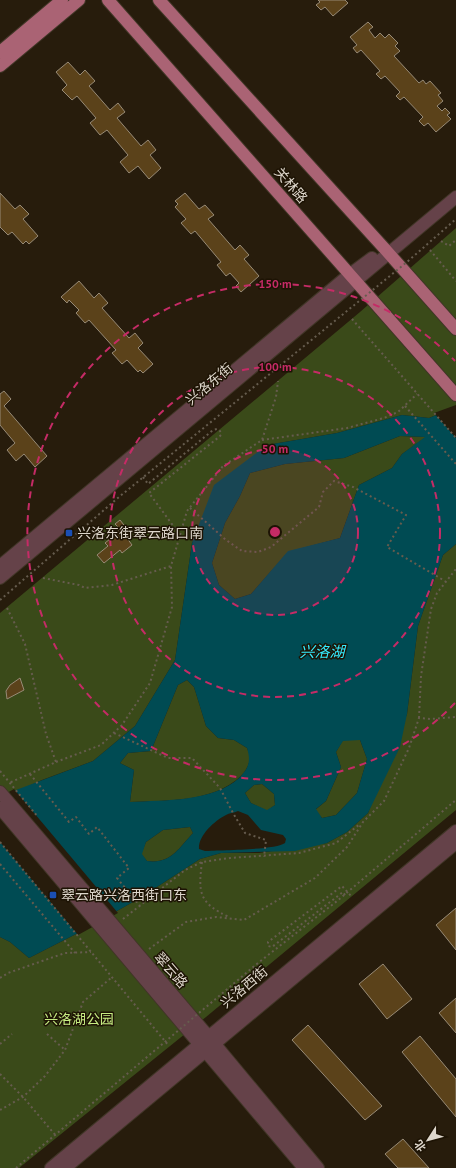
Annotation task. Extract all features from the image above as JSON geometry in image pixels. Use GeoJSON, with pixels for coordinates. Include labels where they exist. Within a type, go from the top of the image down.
{"type":"FeatureCollection","features":[{"type":"Feature","properties":{"kind":"main road"},"geometry":{"type":"LineString","coordinates":[[0,52],[62,0]]}},
{"type":"Feature","properties":{"kind":"main road"},"geometry":{"type":"LineString","coordinates":[[0,66],[79,0]]}},
{"type":"Feature","properties":{"kind":"main road","name":"关林路"},"geometry":{"type":"LineString","coordinates":[[108,0],[454,392]]}},
{"type":"Feature","properties":{"kind":"main road","name":"关林路"},"geometry":{"type":"LineString","coordinates":[[159,0],[387,250],[456,329]]}},
{"type":"Feature","properties":{"kind":"street","name":"兴洛东街"},"geometry":{"type":"LineString","coordinates":[[387,250],[456,188]]}},
{"type":"Feature","properties":{"kind":"street","name":"兴洛东街"},"geometry":{"type":"LineString","coordinates":[[0,566],[352,278],[456,197]]}},
{"type":"Feature","properties":{"kind":"street","name":"兴洛东街"},"geometry":{"type":"LineString","coordinates":[[0,578],[352,278]]}},
{"type":"Feature","properties":{"kind":"street","name":"翠云路"},"geometry":{"type":"LineString","coordinates":[[0,792],[115,927],[304,1168]]}},
{"type":"Feature","properties":{"kind":"street","name":"翠云路"},"geometry":{"type":"LineString","coordinates":[[0,808],[115,927]]}},
{"type":"Feature","properties":{"kind":"street","name":"兴洛西街"},"geometry":{"type":"LineString","coordinates":[[65,1168],[206,1044],[456,831]]}},
{"type":"Feature","properties":{"kind":"street","name":"兴洛西街"},"geometry":{"type":"LineString","coordinates":[[51,1168],[456,843]]}},
{"type":"Feature","properties":{"kind":"street","name":"翠云路"},"geometry":{"type":"LineString","coordinates":[[206,1044],[318,1168]]}},
{"type":"Feature","properties":{"kind":"path"},"geometry":{"type":"LineString","coordinates":[[0,600],[142,478],[389,277],[456,219]]}},
{"type":"Feature","properties":{"kind":"path"},"geometry":{"type":"LineString","coordinates":[[441,241],[449,246],[456,240]]}},
{"type":"Feature","properties":{"kind":"path"},"geometry":{"type":"LineString","coordinates":[[430,250],[456,281]]}},
{"type":"Feature","properties":{"kind":"path"},"geometry":{"type":"LineString","coordinates":[[352,319],[456,438]]}},
{"type":"Feature","properties":{"kind":"path"},"geometry":{"type":"LineString","coordinates":[[262,440],[276,397],[278,380]]}},
{"type":"Feature","properties":{"kind":"path"},"geometry":{"type":"LineString","coordinates":[[9,783],[56,762],[101,745],[122,725],[150,683],[172,607],[172,566],[187,511],[223,466],[262,440],[347,428],[384,418],[398,412],[417,394]]}},
{"type":"Feature","properties":{"kind":"path"},"geometry":{"type":"LineString","coordinates":[[405,406],[456,464]]}},
{"type":"Feature","properties":{"kind":"path"},"geometry":{"type":"LineString","coordinates":[[142,478],[148,484],[213,430],[217,429],[220,431],[221,434],[219,437],[149,493]]}},
{"type":"Feature","properties":{"kind":"path"},"geometry":{"type":"LineString","coordinates":[[190,508],[226,540],[242,551],[258,552],[271,547],[319,507],[323,492],[334,481],[352,487],[406,515],[387,547],[446,581]]}},
{"type":"Feature","properties":{"kind":"path"},"geometry":{"type":"LineString","coordinates":[[147,490],[180,535]]}},
{"type":"Feature","properties":{"kind":"path"},"geometry":{"type":"LineString","coordinates":[[43,578],[79,585],[85,588],[112,584],[172,566]]}},
{"type":"Feature","properties":{"kind":"path"},"geometry":{"type":"LineString","coordinates":[[115,927],[185,870],[202,862],[230,858],[299,853],[336,843],[363,822],[384,801],[409,748],[419,718],[422,676],[431,610],[437,593],[456,569]]}},
{"type":"Feature","properties":{"kind":"path"},"geometry":{"type":"LineString","coordinates":[[7,608],[25,644],[46,734],[56,762]]}},
{"type":"Feature","properties":{"kind":"path"},"geometry":{"type":"LineString","coordinates":[[419,718],[430,719],[456,717]]}},
{"type":"Feature","properties":{"kind":"path"},"geometry":{"type":"LineString","coordinates":[[114,733],[168,758],[192,758],[220,788],[245,833],[266,840],[263,855]]}},
{"type":"Feature","properties":{"kind":"path"},"geometry":{"type":"LineString","coordinates":[[30,774],[69,822],[76,817],[89,834],[98,827],[129,868],[117,878],[140,906]]}},
{"type":"Feature","properties":{"kind":"path"},"geometry":{"type":"LineString","coordinates":[[16,1168],[258,963],[345,895],[456,800]]}},
{"type":"Feature","properties":{"kind":"path"},"geometry":{"type":"LineString","coordinates":[[149,949],[186,922],[216,917],[244,920],[315,878],[347,847],[363,822]]}},
{"type":"Feature","properties":{"kind":"path"},"geometry":{"type":"LineString","coordinates":[[0,842],[169,1046]]}},
{"type":"Feature","properties":{"kind":"path"},"geometry":{"type":"LineString","coordinates":[[202,862],[200,881],[201,893],[213,910],[232,918]]}},
{"type":"Feature","properties":{"kind":"path"},"geometry":{"type":"LineString","coordinates":[[0,864],[75,953]]}},
{"type":"Feature","properties":{"kind":"path"},"geometry":{"type":"LineString","coordinates":[[345,895],[342,892],[272,947],[268,946],[268,942],[342,886],[352,897]]}},
{"type":"Feature","properties":{"kind":"path"},"geometry":{"type":"LineString","coordinates":[[0,978],[8,973],[65,953],[91,952]]}},
{"type":"Feature","properties":{"kind":"path"},"geometry":{"type":"LineString","coordinates":[[0,1110],[23,1097],[45,1076],[65,1050],[83,1002],[112,977]]}},
{"type":"Feature","properties":{"kind":"path"},"geometry":{"type":"LineString","coordinates":[[0,1044],[12,1034]]}},
{"type":"Feature","properties":{"kind":"path"},"geometry":{"type":"LineString","coordinates":[[47,1034],[65,1050]]}},
{"type":"Feature","properties":{"kind":"path"},"geometry":{"type":"LineString","coordinates":[[0,1074],[23,1097],[57,1137]]}},
{"type":"Feature","properties":{"kind":"green space"},"geometry":{"type":"Polygon","coordinates":[[[456,228],[456,407],[429,418],[402,415],[337,433],[267,445],[192,543],[175,660],[135,726],[93,761],[42,780],[0,799],[0,613],[360,312],[456,228]]]}},
{"type":"Feature","properties":{"kind":"green space"},"geometry":{"type":"Polygon","coordinates":[[[400,436],[426,437],[402,454],[392,468],[359,485],[340,538],[288,552],[251,594],[235,599],[219,585],[212,563],[225,523],[240,496],[250,473],[285,464],[344,458],[400,436]]]}},
{"type":"Feature","properties":{"kind":"green space","name":"兴洛湖公园"},"geometry":{"type":"Polygon","coordinates":[[[456,544],[456,810],[206,1017],[19,1168],[0,1168],[0,937],[10,942],[29,958],[76,934],[140,898],[200,859],[221,853],[259,853],[327,843],[347,832],[368,813],[407,714],[418,626],[443,555],[456,544]]]}},
{"type":"Feature","properties":{"kind":"green space"},"geometry":{"type":"Polygon","coordinates":[[[187,680],[194,687],[206,726],[218,738],[234,740],[247,748],[250,757],[245,772],[229,785],[203,796],[174,800],[130,802],[134,770],[120,763],[128,753],[151,751],[178,685],[187,680]]]}},
{"type":"Feature","properties":{"kind":"green space"},"geometry":{"type":"Polygon","coordinates":[[[343,740],[360,740],[367,759],[357,793],[336,815],[322,818],[315,810],[326,801],[341,767],[336,752],[343,740]]]}},
{"type":"Feature","properties":{"kind":"green space"},"geometry":{"type":"Polygon","coordinates":[[[262,784],[274,794],[275,805],[267,811],[251,803],[245,793],[254,785],[262,784]]]}},
{"type":"Feature","properties":{"kind":"green space"},"geometry":{"type":"Polygon","coordinates":[[[190,827],[193,833],[178,850],[168,858],[147,861],[141,854],[146,842],[163,830],[190,827]]]}},
{"type":"Feature","properties":{"kind":"water","name":"兴洛湖"},"geometry":{"type":"Polygon","coordinates":[[[456,407],[456,544],[443,555],[418,626],[407,714],[400,747],[368,813],[347,832],[327,843],[295,851],[221,853],[200,859],[140,898],[76,934],[29,958],[10,942],[0,937],[0,799],[16,790],[93,761],[135,726],[175,660],[192,543],[214,485],[267,445],[337,433],[402,415],[429,418],[456,407]],[[400,436],[344,458],[285,464],[250,473],[240,496],[225,523],[212,563],[219,585],[235,599],[251,594],[288,551],[340,538],[359,485],[392,468],[402,454],[425,437],[400,436]],[[187,680],[178,685],[151,751],[128,753],[120,763],[134,770],[130,802],[173,800],[202,796],[216,792],[239,778],[247,768],[249,761],[247,748],[234,740],[218,738],[206,726],[194,687],[187,680]],[[360,740],[343,741],[336,752],[341,767],[326,801],[316,809],[322,818],[336,815],[357,793],[367,759],[360,740]],[[262,784],[254,785],[245,793],[251,803],[267,810],[275,805],[274,794],[262,784]],[[238,811],[227,814],[212,825],[204,834],[199,844],[199,849],[205,851],[247,849],[271,847],[285,843],[286,839],[283,835],[261,830],[248,815],[238,811]],[[190,827],[163,830],[146,842],[142,854],[147,861],[162,860],[168,858],[178,850],[193,833],[190,827]]]}},
{"type":"Feature","properties":{"kind":"pier"},"geometry":{"type":"Polygon","coordinates":[[[456,405],[456,438],[434,413],[456,405]]]}},
{"type":"Feature","properties":{"kind":"pier"},"geometry":{"type":"Polygon","coordinates":[[[14,789],[118,913],[78,935],[0,842],[0,797],[14,789]]]}},
{"type":"Feature","properties":{"kind":"building"},"geometry":{"type":"Polygon","coordinates":[[[318,0],[345,0],[348,3],[333,16],[325,7],[321,10],[316,5],[320,2],[318,0]]]}},
{"type":"Feature","properties":{"kind":"building"},"geometry":{"type":"Polygon","coordinates":[[[368,22],[373,27],[369,30],[375,38],[380,33],[385,38],[389,34],[398,43],[395,46],[400,51],[394,56],[419,83],[423,80],[426,84],[430,81],[441,93],[438,95],[443,101],[437,106],[442,111],[445,108],[450,113],[447,115],[451,119],[436,132],[428,123],[424,126],[419,121],[423,117],[404,97],[400,100],[396,96],[400,92],[385,76],[381,79],[376,74],[380,71],[361,50],[357,53],[353,48],[357,45],[350,37],[368,22]]]}},
{"type":"Feature","properties":{"kind":"building"},"geometry":{"type":"Polygon","coordinates":[[[68,62],[80,75],[85,70],[95,81],[89,86],[110,110],[118,103],[125,112],[117,118],[141,146],[148,140],[156,150],[150,155],[161,168],[149,179],[138,166],[129,173],[120,162],[128,155],[107,130],[100,135],[90,123],[96,118],[77,96],[72,100],[62,90],[67,85],[56,72],[68,62]]]}},
{"type":"Feature","properties":{"kind":"building"},"geometry":{"type":"Polygon","coordinates":[[[0,193],[15,209],[20,205],[29,214],[23,219],[38,236],[29,244],[26,241],[23,244],[12,232],[8,235],[0,227],[0,193]]]}},
{"type":"Feature","properties":{"kind":"building"},"geometry":{"type":"Polygon","coordinates":[[[185,193],[199,209],[205,205],[214,215],[208,219],[235,250],[240,245],[249,255],[244,259],[259,276],[241,292],[236,286],[239,283],[230,273],[226,276],[217,265],[221,262],[195,231],[191,234],[181,223],[186,219],[175,207],[178,204],[175,201],[185,193]]]}},
{"type":"Feature","properties":{"kind":"building"},"geometry":{"type":"Polygon","coordinates":[[[79,281],[94,298],[99,293],[108,303],[102,308],[129,338],[135,333],[143,343],[138,348],[153,364],[143,373],[140,370],[138,372],[127,360],[122,364],[112,353],[116,350],[89,320],[85,323],[76,313],[79,310],[69,300],[67,303],[61,297],[79,281]]]}},
{"type":"Feature","properties":{"kind":"building"},"geometry":{"type":"Polygon","coordinates":[[[4,391],[11,399],[4,406],[47,456],[35,467],[24,454],[16,461],[7,450],[15,443],[0,425],[0,394],[4,391]]]}},
{"type":"Feature","properties":{"kind":"building"},"geometry":{"type":"Polygon","coordinates":[[[120,520],[131,534],[127,538],[132,545],[122,553],[120,550],[104,563],[97,555],[108,546],[105,543],[120,529],[115,524],[120,520]]]}},
{"type":"Feature","properties":{"kind":"building"},"geometry":{"type":"Polygon","coordinates":[[[20,678],[24,690],[7,699],[6,691],[10,685],[20,678]]]}},
{"type":"Feature","properties":{"kind":"building"},"geometry":{"type":"Polygon","coordinates":[[[456,908],[456,950],[436,925],[456,908]]]}},
{"type":"Feature","properties":{"kind":"building"},"geometry":{"type":"Polygon","coordinates":[[[383,964],[412,999],[387,1019],[359,984],[383,964]]]}},
{"type":"Feature","properties":{"kind":"building"},"geometry":{"type":"Polygon","coordinates":[[[456,998],[456,1033],[439,1013],[456,998]]]}},
{"type":"Feature","properties":{"kind":"building"},"geometry":{"type":"Polygon","coordinates":[[[308,1025],[382,1106],[365,1120],[292,1040],[308,1025]]]}},
{"type":"Feature","properties":{"kind":"building"},"geometry":{"type":"Polygon","coordinates":[[[420,1036],[456,1079],[456,1117],[402,1052],[420,1036]]]}},
{"type":"Feature","properties":{"kind":"building"},"geometry":{"type":"Polygon","coordinates":[[[403,1139],[429,1168],[398,1168],[385,1154],[403,1139]]]}},
{"type":"Feature","properties":{"kind":"place","name":"兴洛东街翠云路口南"},"geometry":{"type":"Point","coordinates":[69,533]}},
{"type":"Feature","properties":{"kind":"place","name":"翠云路兴洛西街口东"},"geometry":{"type":"Point","coordinates":[53,895]}}]}
